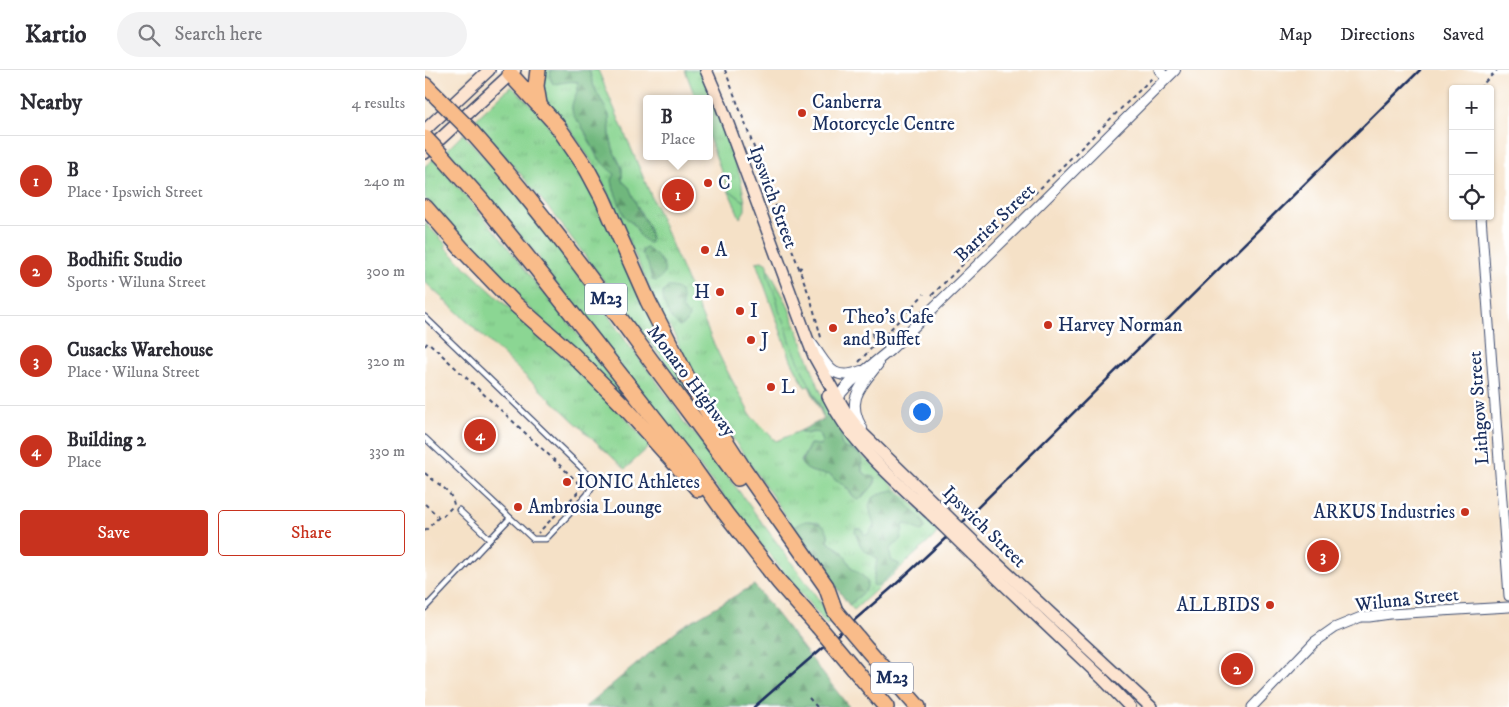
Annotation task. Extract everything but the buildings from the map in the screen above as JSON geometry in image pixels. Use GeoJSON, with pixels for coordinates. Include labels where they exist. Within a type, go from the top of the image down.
{"type":"FeatureCollection","features":[{"type":"Feature","properties":{"kind":"highway"},"geometry":{"type":"LineString","coordinates":[[538,70],[536,86],[539,104]]}},
{"type":"Feature","properties":{"kind":"highway"},"geometry":{"type":"LineString","coordinates":[[510,71],[572,146],[589,173],[651,308],[697,394],[748,476],[826,586],[835,611]]}},
{"type":"Feature","properties":{"kind":"highway","name":"Monaro Highway"},"geometry":{"type":"LineString","coordinates":[[425,84],[509,174],[582,266],[835,611],[918,707]]}},
{"type":"Feature","properties":{"kind":"highway","name":"M23"},"geometry":{"type":"LineString","coordinates":[[425,138],[481,200],[537,269],[691,465],[779,582],[886,707]]}},
{"type":"Feature","properties":{"kind":"highway"},"geometry":{"type":"LineString","coordinates":[[425,207],[515,304],[589,371],[622,404],[716,509],[726,514]]}},
{"type":"Feature","properties":{"kind":"highway"},"geometry":{"type":"LineString","coordinates":[[425,218],[462,249]]}},
{"type":"Feature","properties":{"kind":"main road"},"geometry":{"type":"LineString","coordinates":[[425,130],[489,70]]}},
{"type":"Feature","properties":{"kind":"main road","name":"Ipswich Street"},"geometry":{"type":"LineString","coordinates":[[706,70],[721,105],[814,356],[824,389],[841,422],[867,453],[935,512],[1099,667],[1151,707]]}},
{"type":"Feature","properties":{"kind":"main road","name":"Ipswich Street"},"geometry":{"type":"LineString","coordinates":[[713,70],[721,105]]}},
{"type":"Feature","properties":{"kind":"main road"},"geometry":{"type":"LineString","coordinates":[[425,152],[510,71]]}},
{"type":"Feature","properties":{"kind":"main road","name":"Ipswich Street"},"geometry":{"type":"LineString","coordinates":[[814,356],[838,400],[854,424],[935,512]]}},
{"type":"Feature","properties":{"kind":"main road"},"geometry":{"type":"LineString","coordinates":[[838,400],[837,407],[841,422]]}},
{"type":"Feature","properties":{"kind":"main road","name":"Ipswich Street"},"geometry":{"type":"LineString","coordinates":[[1099,667],[1130,707]]}},
{"type":"Feature","properties":{"kind":"street","name":"Barrier Street"},"geometry":{"type":"LineString","coordinates":[[838,400],[844,390],[867,368],[890,350],[1021,223],[1162,73],[1175,70]]}},
{"type":"Feature","properties":{"kind":"street","name":"Lithgow Street"},"geometry":{"type":"LineString","coordinates":[[1481,220],[1509,596]]}},
{"type":"Feature","properties":{"kind":"street"},"geometry":{"type":"LineString","coordinates":[[807,338],[832,371],[847,374],[867,368]]}},
{"type":"Feature","properties":{"kind":"street"},"geometry":{"type":"LineString","coordinates":[[874,446],[859,422],[855,412],[855,400],[858,389],[890,350]]}},
{"type":"Feature","properties":{"kind":"street","name":"Wiluna Street"},"geometry":{"type":"LineString","coordinates":[[1252,707],[1314,642],[1334,628],[1361,618],[1390,614],[1509,607]]}},
{"type":"Feature","properties":{"kind":"lane"},"geometry":{"type":"LineString","coordinates":[[425,318],[592,478],[593,485],[587,495],[546,539],[533,539],[425,438]]}},
{"type":"Feature","properties":{"kind":"lane"},"geometry":{"type":"LineString","coordinates":[[875,335],[890,350]]}},
{"type":"Feature","properties":{"kind":"lane"},"geometry":{"type":"LineString","coordinates":[[459,510],[490,539]]}},
{"type":"Feature","properties":{"kind":"lane"},"geometry":{"type":"LineString","coordinates":[[426,606],[510,518]]}},
{"type":"Feature","properties":{"kind":"path"},"geometry":{"type":"LineString","coordinates":[[725,70],[811,300],[824,346]]}},
{"type":"Feature","properties":{"kind":"path"},"geometry":{"type":"LineString","coordinates":[[1482,85],[1497,70]]}},
{"type":"Feature","properties":{"kind":"path"},"geometry":{"type":"LineString","coordinates":[[929,298],[1162,73]]}},
{"type":"Feature","properties":{"kind":"path"},"geometry":{"type":"LineString","coordinates":[[799,270],[803,265]]}},
{"type":"Feature","properties":{"kind":"path"},"geometry":{"type":"LineString","coordinates":[[853,364],[859,362],[924,294]]}},
{"type":"Feature","properties":{"kind":"path"},"geometry":{"type":"LineString","coordinates":[[425,346],[429,342],[583,487],[536,536]]}},
{"type":"Feature","properties":{"kind":"path"},"geometry":{"type":"LineString","coordinates":[[425,473],[450,492],[453,505],[425,531]]}},
{"type":"Feature","properties":{"kind":"path"},"geometry":{"type":"LineString","coordinates":[[425,504],[439,517]]}},
{"type":"Feature","properties":{"kind":"path"},"geometry":{"type":"LineString","coordinates":[[809,698],[817,707]]}},
{"type":"Feature","properties":{"kind":"green space"},"geometry":{"type":"Polygon","coordinates":[[[551,70],[551,81],[554,84],[565,81],[578,82],[578,90],[572,106],[573,115],[582,126],[597,157],[615,174],[612,181],[614,190],[626,218],[651,239],[648,226],[629,187],[622,181],[622,168],[614,152],[610,136],[609,116],[594,87],[589,70],[598,70],[712,340],[751,416],[776,441],[800,431],[819,433],[822,442],[820,445],[810,444],[801,463],[811,471],[831,475],[845,486],[854,497],[862,498],[876,481],[865,474],[858,453],[843,446],[840,439],[841,430],[860,453],[938,531],[933,538],[854,610],[849,605],[864,592],[866,579],[852,568],[842,551],[829,543],[828,532],[820,524],[812,521],[794,528],[725,427],[680,349],[676,336],[663,319],[595,167],[572,132],[544,98],[541,72],[551,70]]]}},
{"type":"Feature","properties":{"kind":"green space"},"geometry":{"type":"Polygon","coordinates":[[[551,70],[589,70],[594,87],[609,115],[610,137],[614,152],[622,168],[622,181],[629,187],[648,226],[650,243],[640,236],[633,223],[624,216],[614,190],[612,180],[615,174],[598,157],[573,114],[572,105],[578,89],[578,82],[571,81],[553,84],[550,77],[551,70]]]}},
{"type":"Feature","properties":{"kind":"green space"},"geometry":{"type":"Polygon","coordinates":[[[685,70],[701,70],[710,95],[694,95],[685,70]]]}},
{"type":"Feature","properties":{"kind":"green space"},"geometry":{"type":"Polygon","coordinates":[[[511,86],[540,113],[587,179],[692,399],[556,217],[512,164],[473,122],[511,86]]]}},
{"type":"Feature","properties":{"kind":"green space"},"geometry":{"type":"Polygon","coordinates":[[[713,103],[740,176],[745,202],[729,192],[713,149],[713,103]]]}},
{"type":"Feature","properties":{"kind":"green space"},"geometry":{"type":"Polygon","coordinates":[[[463,134],[518,194],[675,406],[684,423],[705,445],[833,619],[827,625],[538,261],[540,258],[447,150],[463,134]]]}},
{"type":"Feature","properties":{"kind":"green space"},"geometry":{"type":"Polygon","coordinates":[[[434,159],[500,237],[651,427],[493,273],[425,198],[425,166],[434,159]]]}},
{"type":"Feature","properties":{"kind":"green space"},"geometry":{"type":"Polygon","coordinates":[[[729,192],[745,202],[745,210],[740,218],[729,192]]]}},
{"type":"Feature","properties":{"kind":"green space"},"geometry":{"type":"Polygon","coordinates":[[[425,223],[447,245],[445,247],[464,266],[608,398],[650,446],[625,469],[425,282],[425,223]]]}},
{"type":"Feature","properties":{"kind":"green space"},"geometry":{"type":"Polygon","coordinates":[[[646,248],[656,255],[663,265],[664,274],[656,281],[652,280],[648,264],[642,254],[643,249],[646,248]]]}},
{"type":"Feature","properties":{"kind":"green space"},"geometry":{"type":"Polygon","coordinates":[[[762,261],[767,264],[768,276],[790,341],[824,419],[809,386],[805,387],[791,360],[756,262],[762,261]]]}},
{"type":"Feature","properties":{"kind":"green space"},"geometry":{"type":"Polygon","coordinates":[[[767,267],[787,303],[820,390],[832,415],[824,419],[818,401],[793,351],[778,310],[777,300],[769,280],[767,267]]]}},
{"type":"Feature","properties":{"kind":"green space"},"geometry":{"type":"Polygon","coordinates":[[[668,287],[679,290],[682,296],[682,308],[689,316],[687,322],[680,327],[665,307],[663,292],[668,287]]]}},
{"type":"Feature","properties":{"kind":"green space"},"geometry":{"type":"Polygon","coordinates":[[[832,415],[842,432],[841,444],[843,447],[858,453],[861,457],[864,473],[876,478],[873,486],[859,500],[831,475],[811,471],[801,463],[810,444],[820,445],[822,442],[819,433],[807,434],[800,431],[832,415]]]}},
{"type":"Feature","properties":{"kind":"green space"},"geometry":{"type":"Polygon","coordinates":[[[894,490],[919,517],[925,528],[922,531],[904,524],[900,541],[890,550],[892,561],[899,564],[899,566],[880,584],[874,586],[877,559],[862,548],[855,531],[856,528],[862,529],[864,534],[867,535],[874,526],[869,506],[872,498],[884,492],[894,490]]]}},
{"type":"Feature","properties":{"kind":"green space"},"geometry":{"type":"Polygon","coordinates":[[[806,521],[823,525],[828,534],[829,543],[842,551],[852,568],[867,581],[867,587],[864,592],[849,605],[794,528],[806,521]]]}},
{"type":"Feature","properties":{"kind":"green space"},"geometry":{"type":"Polygon","coordinates":[[[754,585],[849,707],[585,707],[681,627],[754,585]]]}},
{"type":"Feature","properties":{"kind":"railway"},"geometry":{"type":"LineString","coordinates":[[754,707],[895,585],[964,521],[1420,70]]}},
{"type":"Feature","properties":{"kind":"place","name":"Canberra Motorcycle Centre"},"geometry":{"type":"Point","coordinates":[802,113]}},
{"type":"Feature","properties":{"kind":"place","name":"C"},"geometry":{"type":"Point","coordinates":[708,183]}},
{"type":"Feature","properties":{"kind":"place","name":"B"},"geometry":{"type":"Point","coordinates":[678,195]}},
{"type":"Feature","properties":{"kind":"place","name":"A"},"geometry":{"type":"Point","coordinates":[705,250]}},
{"type":"Feature","properties":{"kind":"place","name":"H"},"geometry":{"type":"Point","coordinates":[720,292]}},
{"type":"Feature","properties":{"kind":"place","name":"I"},"geometry":{"type":"Point","coordinates":[740,311]}},
{"type":"Feature","properties":{"kind":"place","name":"Harvey Norman"},"geometry":{"type":"Point","coordinates":[1048,325]}},
{"type":"Feature","properties":{"kind":"place","name":"Theo's Cafe and Buffet"},"geometry":{"type":"Point","coordinates":[833,328]}},
{"type":"Feature","properties":{"kind":"place","name":"J"},"geometry":{"type":"Point","coordinates":[751,340]}},
{"type":"Feature","properties":{"kind":"place","name":"L"},"geometry":{"type":"Point","coordinates":[771,387]}},
{"type":"Feature","properties":{"kind":"place","name":"Building 2"},"geometry":{"type":"Point","coordinates":[480,435]}},
{"type":"Feature","properties":{"kind":"place","name":"IONIC Athletes"},"geometry":{"type":"Point","coordinates":[567,482]}},
{"type":"Feature","properties":{"kind":"place","name":"Ambrosia Lounge"},"geometry":{"type":"Point","coordinates":[518,507]}},
{"type":"Feature","properties":{"kind":"place","name":"ARKUS Industries"},"geometry":{"type":"Point","coordinates":[1465,512]}},
{"type":"Feature","properties":{"kind":"place","name":"Cusacks Warehouse"},"geometry":{"type":"Point","coordinates":[1323,556]}},
{"type":"Feature","properties":{"kind":"place","name":"ALLBIDS"},"geometry":{"type":"Point","coordinates":[1270,605]}},
{"type":"Feature","properties":{"kind":"place","name":"Bodhifit Studio"},"geometry":{"type":"Point","coordinates":[1237,669]}}]}
